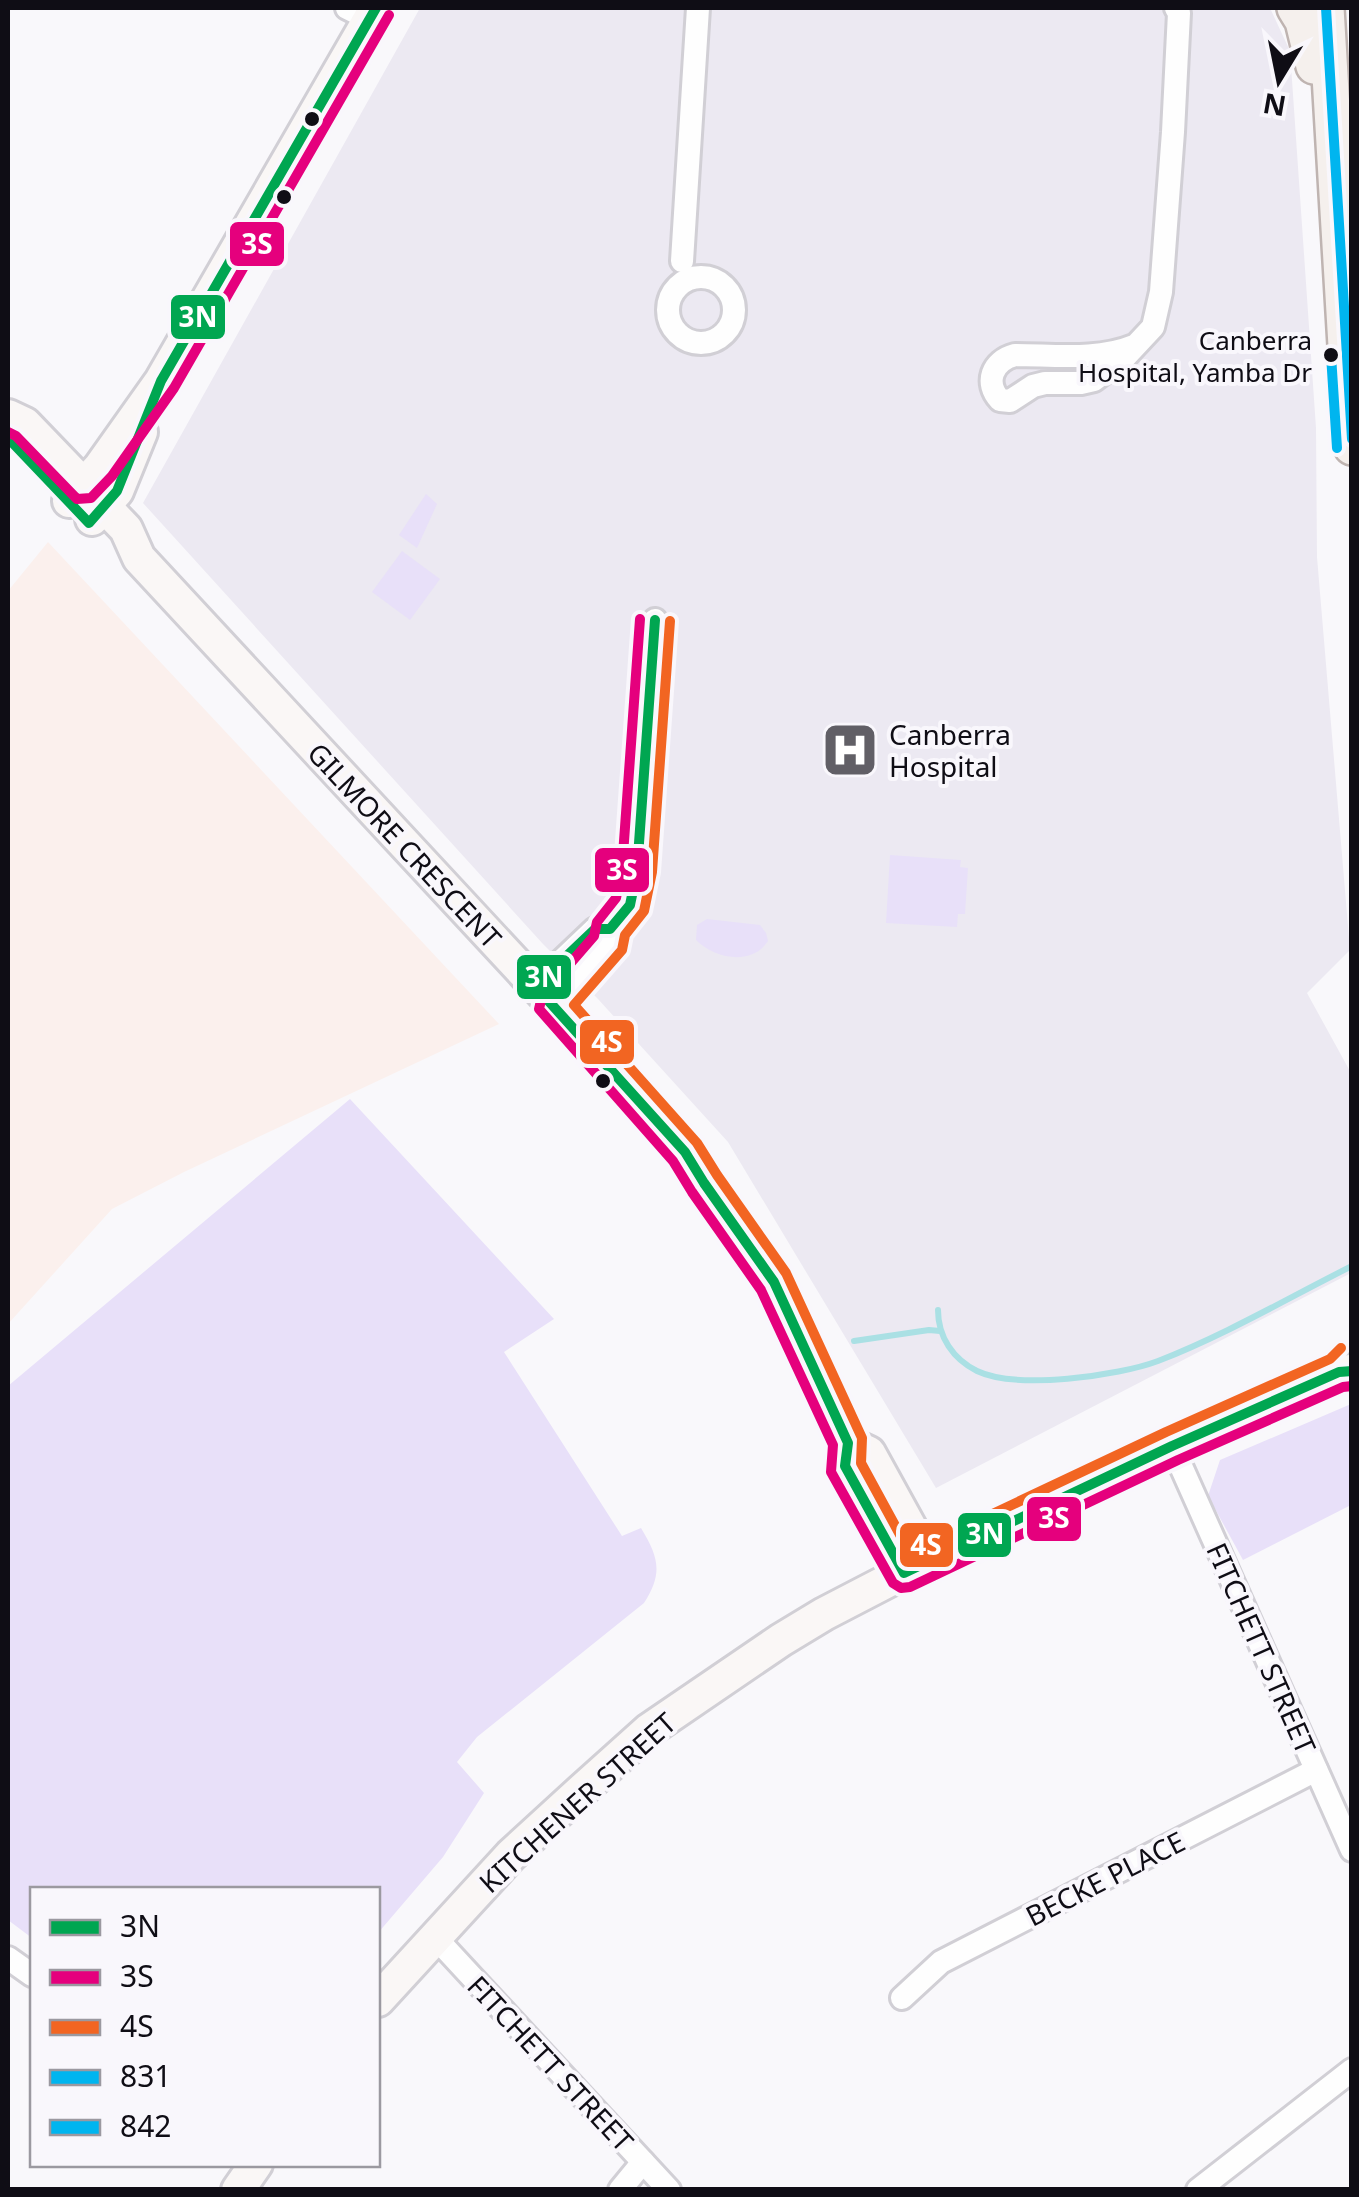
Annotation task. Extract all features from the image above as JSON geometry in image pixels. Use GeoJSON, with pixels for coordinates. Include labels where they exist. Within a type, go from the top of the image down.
{"type":"FeatureCollection","features":[{"type":"Feature","properties":{"kind":"main road"},"geometry":{"type":"LineString","coordinates":[[1295,8],[1304,21],[1318,108],[1334,132]]}},
{"type":"Feature","properties":{"kind":"main road"},"geometry":{"type":"LineString","coordinates":[[1326,8],[1352,447]]}},
{"type":"Feature","properties":{"kind":"street"},"geometry":{"type":"LineString","coordinates":[[682,261],[726,287],[734,307],[728,328],[711,341],[690,341],[673,328],[668,307],[682,261],[698,8]]}},
{"type":"Feature","properties":{"kind":"street"},"geometry":{"type":"LineString","coordinates":[[1134,346],[1090,355],[1007,357],[992,374],[992,390],[1006,402],[1033,386],[1094,380],[1125,357],[1154,326],[1159,309],[1173,132],[1179,9]]}},
{"type":"Feature","properties":{"kind":"street"},"geometry":{"type":"LineString","coordinates":[[86,504],[117,491],[161,382],[365,12]]}},
{"type":"Feature","properties":{"kind":"street"},"geometry":{"type":"LineString","coordinates":[[676,288],[695,277],[706,277]]}},
{"type":"Feature","properties":{"kind":"street","name":"GILMORE CRESCENT"},"geometry":{"type":"LineString","coordinates":[[8,416],[25,424],[86,504]]}},
{"type":"Feature","properties":{"kind":"street","name":"GILMORE CRESCENT"},"geometry":{"type":"LineString","coordinates":[[8,433],[10,440],[86,504],[126,529],[139,558],[685,1152],[774,1282],[848,1443],[845,1466],[916,1567]]}},
{"type":"Feature","properties":{"kind":"street"},"geometry":{"type":"LineString","coordinates":[[544,995],[609,942],[610,929],[630,905],[635,886],[654,620]]}},
{"type":"Feature","properties":{"kind":"street","name":"KITCHENER STREET"},"geometry":{"type":"LineString","coordinates":[[380,1998],[512,1854],[649,1730],[781,1640],[916,1567],[1347,1367]]}},
{"type":"Feature","properties":{"kind":"street","name":"FITCHETT STREET"},"geometry":{"type":"LineString","coordinates":[[1172,1446],[1352,1850]]}},
{"type":"Feature","properties":{"kind":"street","name":"BECKE PLACE"},"geometry":{"type":"LineString","coordinates":[[902,1998],[940,1962],[1316,1770]]}},
{"type":"Feature","properties":{"kind":"street","name":"FITCHETT STREET"},"geometry":{"type":"LineString","coordinates":[[434,1936],[669,2190]]}},
{"type":"Feature","properties":{"kind":"street"},"geometry":{"type":"LineString","coordinates":[[8,1958],[30,1974]]}},
{"type":"Feature","properties":{"kind":"street"},"geometry":{"type":"LineString","coordinates":[[1198,2190],[1352,2070]]}},
{"type":"Feature","properties":{"kind":"street"},"geometry":{"type":"LineString","coordinates":[[620,2190],[643,2162]]}},
{"type":"Feature","properties":{"kind":"street"},"geometry":{"type":"LineString","coordinates":[[238,2190],[254,2167]]}},
{"type":"Feature","properties":{"kind":"shaded area","name":"Canberra Hospital"},"geometry":{"type":"Polygon","coordinates":[[[420,8],[1270,8],[1290,51],[1316,428],[1317,557],[1350,950],[1307,993],[1351,1073],[1351,1273],[936,1488],[728,1142],[143,503],[420,8]]]}},
{"type":"Feature","properties":{"kind":"shaded area"},"geometry":{"type":"Polygon","coordinates":[[[426,494],[437,504],[417,548],[399,535],[426,494]]]}},
{"type":"Feature","properties":{"kind":"shaded area"},"geometry":{"type":"Polygon","coordinates":[[[48,542],[499,1024],[112,1209],[8,1324],[8,591],[48,542]]]}},
{"type":"Feature","properties":{"kind":"shaded area"},"geometry":{"type":"Polygon","coordinates":[[[402,551],[440,579],[410,620],[372,592],[402,551]]]}},
{"type":"Feature","properties":{"kind":"shaded area"},"geometry":{"type":"Polygon","coordinates":[[[890,855],[961,860],[960,867],[968,868],[965,914],[958,914],[957,927],[886,923],[890,855]]]}},
{"type":"Feature","properties":{"kind":"shaded area"},"geometry":{"type":"Polygon","coordinates":[[[707,919],[760,925],[768,941],[743,957],[713,952],[696,940],[697,925],[707,919]]]}},
{"type":"Feature","properties":{"kind":"shaded area"},"geometry":{"type":"Polygon","coordinates":[[[350,1099],[554,1319],[504,1352],[622,1536],[641,1528],[655,1557],[654,1583],[644,1603],[477,1737],[457,1762],[484,1793],[443,1857],[380,1931],[380,1887],[30,1887],[30,1936],[8,1920],[8,1386],[350,1099]]]}},
{"type":"Feature","properties":{"kind":"shaded area"},"geometry":{"type":"Polygon","coordinates":[[[1351,1404],[1351,1505],[1243,1560],[1208,1496],[1220,1460],[1351,1404]]]}},
{"type":"Feature","properties":{"kind":"waterway"},"geometry":{"type":"LineString","coordinates":[[938,1310],[948,1346],[977,1371],[1017,1380],[1068,1379],[1158,1361],[1352,1266]]}},
{"type":"Feature","properties":{"kind":"waterway"},"geometry":{"type":"LineString","coordinates":[[854,1341],[940,1331]]}},
{"type":"Feature","properties":{"kind":"transit line","name":"3N"},"geometry":{"type":"LineString","coordinates":[[8,433],[10,440],[89,523],[117,491],[161,381],[376,8]]}},
{"type":"Feature","properties":{"kind":"transit line","name":"831"},"geometry":{"type":"LineString","coordinates":[[1326,8],[1352,439]]}},
{"type":"Feature","properties":{"kind":"transit line","name":"3S"},"geometry":{"type":"LineString","coordinates":[[8,432],[77,499],[91,498],[112,476],[174,388],[389,15]]}},
{"type":"Feature","properties":{"kind":"transit line","name":"842"},"geometry":{"type":"LineString","coordinates":[[1331,355],[1337,448]]}},
{"type":"Feature","properties":{"kind":"transit line","name":"3S"},"geometry":{"type":"LineString","coordinates":[[640,619],[622,869],[616,898],[597,922],[594,936],[542,996],[539,1009],[673,1161],[761,1290],[833,1445],[831,1472],[893,1583],[901,1588],[910,1587],[1178,1460],[1352,1386]]}},
{"type":"Feature","properties":{"kind":"transit line","name":"3N"},"geometry":{"type":"LineString","coordinates":[[655,620],[637,871],[630,905],[610,929],[595,929],[535,986],[685,1152],[774,1282],[848,1443],[845,1466],[904,1573],[1172,1446],[1339,1372],[1352,1371]]}},
{"type":"Feature","properties":{"kind":"transit line","name":"4S"},"geometry":{"type":"LineString","coordinates":[[670,621],[652,872],[644,911],[625,935],[622,950],[574,1005],[697,1143],[786,1273],[862,1438],[861,1463],[910,1553],[1330,1359],[1341,1348]]}},
{"type":"Feature","properties":{"kind":"place","name":"Canberra Hospital, Yamba Dr"},"geometry":{"type":"Point","coordinates":[1331,355]}},
{"type":"Feature","properties":{"kind":"place","name":"Canberra Hospital"},"geometry":{"type":"Point","coordinates":[850,750]}}]}
